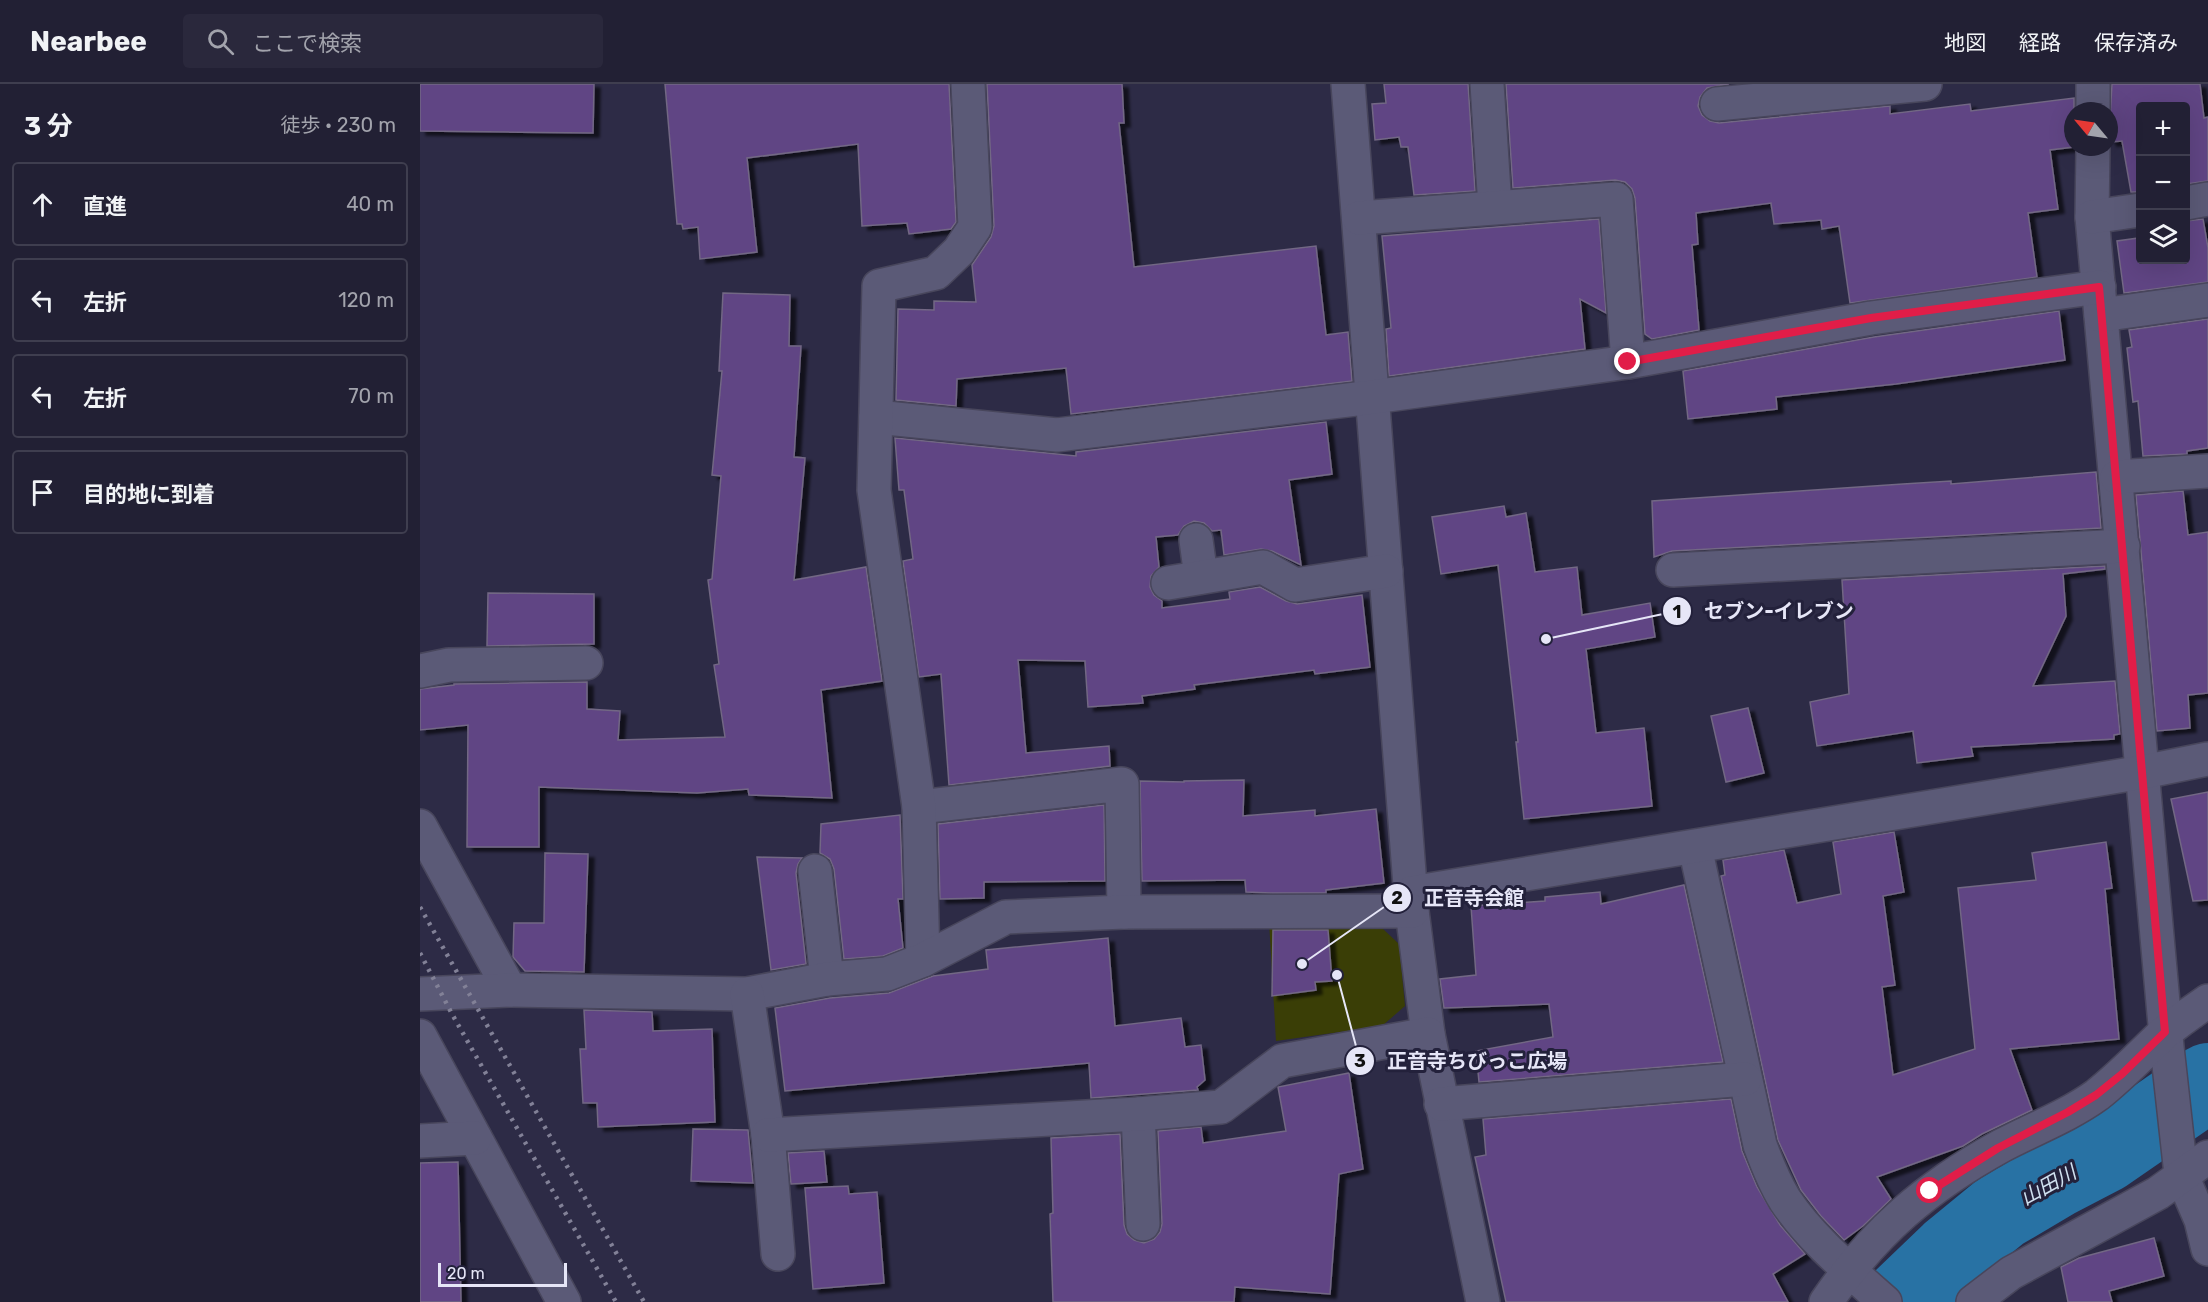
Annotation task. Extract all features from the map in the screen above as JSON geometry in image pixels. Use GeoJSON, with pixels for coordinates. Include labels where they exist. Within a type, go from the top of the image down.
{"type":"FeatureCollection","features":[{"type":"Feature","properties":{"kind":"street"},"geometry":{"type":"LineString","coordinates":[[923,960],[919,807],[874,490],[879,286],[936,273],[959,251],[975,227],[968,84]]}},
{"type":"Feature","properties":{"kind":"street"},"geometry":{"type":"LineString","coordinates":[[1348,84],[1412,902],[1428,1034],[1483,1302]]}},
{"type":"Feature","properties":{"kind":"street"},"geometry":{"type":"LineString","coordinates":[[1487,84],[1495,207]]}},
{"type":"Feature","properties":{"kind":"street"},"geometry":{"type":"LineString","coordinates":[[1718,104],[1874,87],[1925,84]]}},
{"type":"Feature","properties":{"kind":"street"},"geometry":{"type":"LineString","coordinates":[[2093,84],[2093,102]]}},
{"type":"Feature","properties":{"kind":"street"},"geometry":{"type":"LineString","coordinates":[[2093,156],[2092,217],[2166,1040],[2208,1249]]}},
{"type":"Feature","properties":{"kind":"street"},"geometry":{"type":"LineString","coordinates":[[1359,218],[1616,199],[1628,362]]}},
{"type":"Feature","properties":{"kind":"street"},"geometry":{"type":"LineString","coordinates":[[2190,202],[2208,199]]}},
{"type":"Feature","properties":{"kind":"street"},"geometry":{"type":"LineString","coordinates":[[2092,217],[2136,211]]}},
{"type":"Feature","properties":{"kind":"street"},"geometry":{"type":"LineString","coordinates":[[876,417],[1057,435],[1373,397],[1628,362],[1871,318],[2100,301],[2208,300]]}},
{"type":"Feature","properties":{"kind":"street"},"geometry":{"type":"LineString","coordinates":[[2117,477],[2208,471]]}},
{"type":"Feature","properties":{"kind":"street"},"geometry":{"type":"LineString","coordinates":[[1196,540],[1201,577]]}},
{"type":"Feature","properties":{"kind":"street"},"geometry":{"type":"LineString","coordinates":[[1673,570],[2123,546]]}},
{"type":"Feature","properties":{"kind":"street"},"geometry":{"type":"LineString","coordinates":[[1168,583],[1263,567],[1295,585],[1386,570]]}},
{"type":"Feature","properties":{"kind":"street"},"geometry":{"type":"LineString","coordinates":[[420,671],[449,665],[585,663]]}},
{"type":"Feature","properties":{"kind":"street"},"geometry":{"type":"LineString","coordinates":[[420,994],[510,990],[747,994],[827,979],[887,974],[923,960],[1006,917],[1412,902],[1695,847],[2143,772],[2208,759]]}},
{"type":"Feature","properties":{"kind":"street"},"geometry":{"type":"LineString","coordinates":[[919,807],[1122,784],[1124,912]]}},
{"type":"Feature","properties":{"kind":"street"},"geometry":{"type":"LineString","coordinates":[[420,826],[510,990]]}},
{"type":"Feature","properties":{"kind":"street"},"geometry":{"type":"LineString","coordinates":[[1695,847],[1760,1145],[1772,1177],[1786,1201],[1812,1233],[1851,1273],[1885,1302]]}},
{"type":"Feature","properties":{"kind":"street"},"geometry":{"type":"LineString","coordinates":[[815,871],[827,979]]}},
{"type":"Feature","properties":{"kind":"street"},"geometry":{"type":"LineString","coordinates":[[747,994],[768,1135],[778,1254]]}},
{"type":"Feature","properties":{"kind":"street"},"geometry":{"type":"LineString","coordinates":[[1826,1302],[1851,1273],[1870,1244],[1897,1217],[1930,1191],[1998,1148],[2096,1095],[2166,1040],[2208,1001]]}},
{"type":"Feature","properties":{"kind":"street"},"geometry":{"type":"LineString","coordinates":[[768,1135],[1138,1114],[1221,1107],[1282,1061],[1428,1034]]}},
{"type":"Feature","properties":{"kind":"street"},"geometry":{"type":"LineString","coordinates":[[420,1036],[564,1302]]}},
{"type":"Feature","properties":{"kind":"street"},"geometry":{"type":"LineString","coordinates":[[1441,1104],[1745,1079]]}},
{"type":"Feature","properties":{"kind":"street"},"geometry":{"type":"LineString","coordinates":[[1138,1114],[1143,1224]]}},
{"type":"Feature","properties":{"kind":"street"},"geometry":{"type":"LineString","coordinates":[[420,1141],[475,1138]]}},
{"type":"Feature","properties":{"kind":"street"},"geometry":{"type":"LineString","coordinates":[[1973,1302],[2011,1274],[2158,1193],[2190,1166]]}},
{"type":"Feature","properties":{"kind":"green space"},"geometry":{"type":"Polygon","coordinates":[[[1269,921],[1382,928],[1399,944],[1405,1006],[1382,1026],[1276,1041],[1269,921]]]}},
{"type":"Feature","properties":{"kind":"building"},"geometry":{"type":"Polygon","coordinates":[[[420,84],[594,84],[593,133],[420,131],[420,84]]]}},
{"type":"Feature","properties":{"kind":"building"},"geometry":{"type":"Polygon","coordinates":[[[665,84],[949,84],[956,222],[951,229],[909,234],[907,223],[862,226],[858,144],[747,158],[757,252],[700,259],[698,227],[683,229],[682,224],[677,224],[665,84]]]}},
{"type":"Feature","properties":{"kind":"building"},"geometry":{"type":"Polygon","coordinates":[[[987,84],[1122,84],[1124,123],[1119,123],[1134,267],[1316,246],[1326,335],[1348,332],[1352,381],[1071,414],[1066,368],[957,379],[956,406],[896,400],[898,309],[934,310],[934,301],[976,302],[972,265],[991,237],[994,226],[987,84]]]}},
{"type":"Feature","properties":{"kind":"building"},"geometry":{"type":"Polygon","coordinates":[[[1384,84],[1468,84],[1475,191],[1414,195],[1408,147],[1401,147],[1399,137],[1375,140],[1372,104],[1386,103],[1384,84]]]}},
{"type":"Feature","properties":{"kind":"building"},"geometry":{"type":"Polygon","coordinates":[[[1506,84],[1729,84],[1707,88],[1700,97],[1698,106],[1702,115],[1710,121],[1719,123],[1890,106],[1890,114],[1970,104],[1971,111],[2074,98],[2074,102],[2064,102],[2064,148],[2050,150],[2058,209],[2028,213],[2037,277],[1850,303],[1839,226],[1822,229],[1821,220],[1774,224],[1771,203],[1696,213],[1698,244],[1692,245],[1699,330],[1652,339],[1645,334],[1635,198],[1632,189],[1625,182],[1615,180],[1513,188],[1506,84]]]}},
{"type":"Feature","properties":{"kind":"building"},"geometry":{"type":"Polygon","coordinates":[[[2112,84],[2200,84],[2204,118],[2208,117],[2208,181],[2190,183],[2190,102],[2136,102],[2136,192],[2131,192],[2122,141],[2118,141],[2118,102],[2111,102],[2112,84]]]}},
{"type":"Feature","properties":{"kind":"building"},"geometry":{"type":"Polygon","coordinates":[[[1599,219],[1606,313],[1580,299],[1585,349],[1389,376],[1386,329],[1391,328],[1382,236],[1599,219]]]}},
{"type":"Feature","properties":{"kind":"building"},"geometry":{"type":"Polygon","coordinates":[[[2203,219],[2208,248],[2208,282],[2124,293],[2117,241],[2136,238],[2136,264],[2190,264],[2190,221],[2203,219]]]}},
{"type":"Feature","properties":{"kind":"building"},"geometry":{"type":"Polygon","coordinates":[[[723,293],[790,295],[789,346],[801,346],[794,457],[805,458],[794,580],[866,567],[882,681],[821,690],[832,798],[749,795],[748,789],[697,793],[539,787],[539,847],[467,847],[468,725],[420,730],[420,689],[454,684],[587,682],[587,709],[620,711],[618,740],[725,737],[714,665],[719,664],[708,580],[712,579],[721,476],[712,475],[722,371],[719,371],[723,293]]]}},
{"type":"Feature","properties":{"kind":"building"},"geometry":{"type":"Polygon","coordinates":[[[2059,311],[2065,360],[1896,384],[1776,397],[1777,409],[1688,419],[1683,371],[1874,337],[2059,311]]]}},
{"type":"Feature","properties":{"kind":"building"},"geometry":{"type":"Polygon","coordinates":[[[2208,319],[2208,448],[2187,451],[2187,454],[2143,456],[2138,401],[2133,402],[2127,348],[2132,347],[2129,330],[2208,319]]]}},
{"type":"Feature","properties":{"kind":"building"},"geometry":{"type":"Polygon","coordinates":[[[1326,422],[1332,474],[1289,480],[1301,565],[1272,551],[1261,549],[1224,555],[1221,530],[1212,531],[1204,523],[1194,521],[1184,526],[1178,535],[1156,537],[1159,567],[1151,576],[1150,587],[1154,595],[1162,601],[1162,608],[1230,599],[1229,592],[1260,587],[1286,601],[1297,604],[1362,595],[1370,667],[1315,674],[1314,670],[1194,685],[1195,689],[1142,696],[1143,703],[1088,707],[1085,661],[1018,660],[1026,753],[1109,746],[1110,766],[949,785],[941,674],[919,677],[903,561],[913,559],[904,490],[899,490],[895,438],[1076,456],[1076,452],[1326,422]]]}},
{"type":"Feature","properties":{"kind":"building"},"geometry":{"type":"Polygon","coordinates":[[[2096,472],[2101,528],[1672,551],[1654,557],[1652,501],[1951,481],[1951,484],[2096,472]]]}},
{"type":"Feature","properties":{"kind":"building"},"geometry":{"type":"Polygon","coordinates":[[[2183,491],[2188,535],[2208,532],[2208,693],[2188,695],[2190,728],[2157,731],[2136,495],[2183,491]]]}},
{"type":"Feature","properties":{"kind":"building"},"geometry":{"type":"Polygon","coordinates":[[[1504,506],[1506,517],[1526,513],[1535,572],[1577,567],[1582,615],[1650,603],[1655,637],[1586,649],[1596,733],[1644,728],[1652,806],[1524,819],[1516,742],[1518,742],[1498,565],[1441,574],[1432,517],[1504,506]]]}},
{"type":"Feature","properties":{"kind":"building"},"geometry":{"type":"Polygon","coordinates":[[[2105,566],[2105,569],[2063,574],[2066,616],[2033,686],[2115,681],[2120,734],[2114,735],[2114,739],[1971,747],[1973,756],[1917,763],[1913,731],[1817,746],[1810,702],[1849,694],[1842,580],[2105,566]]]}},
{"type":"Feature","properties":{"kind":"building"},"geometry":{"type":"Polygon","coordinates":[[[488,593],[594,594],[594,644],[487,646],[488,593]]]}},
{"type":"Feature","properties":{"kind":"building"},"geometry":{"type":"Polygon","coordinates":[[[1748,708],[1764,773],[1726,782],[1711,716],[1748,708]]]}},
{"type":"Feature","properties":{"kind":"building"},"geometry":{"type":"Polygon","coordinates":[[[1244,780],[1243,816],[1315,810],[1315,816],[1376,809],[1384,883],[1326,890],[1326,893],[1273,893],[1246,892],[1245,880],[1142,881],[1140,781],[1244,780]]]}},
{"type":"Feature","properties":{"kind":"building"},"geometry":{"type":"Polygon","coordinates":[[[2208,792],[2208,900],[2193,901],[2171,799],[2208,792]]]}},
{"type":"Feature","properties":{"kind":"building"},"geometry":{"type":"Polygon","coordinates":[[[1104,805],[1105,881],[984,882],[984,898],[940,899],[938,824],[1104,805]]]}},
{"type":"Feature","properties":{"kind":"building"},"geometry":{"type":"Polygon","coordinates":[[[900,815],[903,899],[898,899],[903,948],[883,956],[844,959],[834,869],[830,859],[820,853],[821,824],[900,815]]]}},
{"type":"Feature","properties":{"kind":"building"},"geometry":{"type":"Polygon","coordinates":[[[1894,832],[1904,892],[1883,896],[1895,985],[1882,987],[1893,1075],[1975,1049],[1958,888],[2036,880],[2032,853],[2106,842],[2112,888],[2105,889],[2119,1039],[2010,1049],[2032,1110],[1982,1134],[1963,1146],[1877,1177],[1891,1199],[1863,1226],[1844,1240],[1801,1190],[1778,1140],[1721,876],[1725,875],[1723,860],[1784,850],[1797,903],[1841,894],[1833,842],[1894,832]]]}},
{"type":"Feature","properties":{"kind":"building"},"geometry":{"type":"Polygon","coordinates":[[[545,853],[588,854],[584,972],[525,971],[513,957],[514,923],[544,923],[545,853]]]}},
{"type":"Feature","properties":{"kind":"building"},"geometry":{"type":"Polygon","coordinates":[[[757,857],[802,858],[796,873],[806,964],[771,970],[757,857]]]}},
{"type":"Feature","properties":{"kind":"building"},"geometry":{"type":"Polygon","coordinates":[[[1684,885],[1723,1062],[1479,1082],[1476,1051],[1553,1037],[1549,1004],[1444,1008],[1440,979],[1476,975],[1471,906],[1545,901],[1545,897],[1600,892],[1601,904],[1684,885]]]}},
{"type":"Feature","properties":{"kind":"building"},"geometry":{"type":"Polygon","coordinates":[[[1273,930],[1328,930],[1332,981],[1315,982],[1316,990],[1272,996],[1273,930]]]}},
{"type":"Feature","properties":{"kind":"building"},"geometry":{"type":"Polygon","coordinates":[[[1108,938],[1115,1026],[1181,1018],[1185,1047],[1201,1045],[1205,1080],[1197,1087],[1198,1090],[1091,1098],[1089,1063],[785,1091],[775,1008],[830,998],[889,993],[933,976],[988,969],[986,950],[1108,938]]]}},
{"type":"Feature","properties":{"kind":"building"},"geometry":{"type":"Polygon","coordinates":[[[584,1010],[652,1012],[653,1031],[712,1029],[715,1122],[598,1127],[597,1103],[583,1103],[580,1049],[586,1049],[584,1010]]]}},
{"type":"Feature","properties":{"kind":"building"},"geometry":{"type":"Polygon","coordinates":[[[1349,1073],[1363,1169],[1339,1174],[1330,1294],[1235,1287],[1234,1302],[1053,1302],[1050,1214],[1053,1213],[1051,1138],[1120,1134],[1124,1225],[1127,1234],[1134,1240],[1144,1243],[1154,1239],[1160,1232],[1162,1224],[1158,1131],[1201,1127],[1203,1143],[1286,1131],[1278,1087],[1349,1073]]]}},
{"type":"Feature","properties":{"kind":"building"},"geometry":{"type":"Polygon","coordinates":[[[1731,1099],[1742,1151],[1757,1187],[1780,1225],[1805,1254],[1773,1274],[1788,1302],[1506,1302],[1475,1157],[1486,1155],[1483,1119],[1731,1099]]]}},
{"type":"Feature","properties":{"kind":"building"},"geometry":{"type":"Polygon","coordinates":[[[693,1129],[748,1130],[753,1183],[691,1181],[693,1129]]]}},
{"type":"Feature","properties":{"kind":"building"},"geometry":{"type":"Polygon","coordinates":[[[824,1151],[827,1182],[791,1184],[788,1153],[824,1151]]]}},
{"type":"Feature","properties":{"kind":"building"},"geometry":{"type":"Polygon","coordinates":[[[458,1162],[461,1302],[420,1302],[420,1163],[458,1162]]]}},
{"type":"Feature","properties":{"kind":"building"},"geometry":{"type":"Polygon","coordinates":[[[848,1186],[849,1194],[877,1192],[884,1283],[813,1289],[805,1188],[848,1186]]]}},
{"type":"Feature","properties":{"kind":"building"},"geometry":{"type":"Polygon","coordinates":[[[2154,1238],[2164,1276],[2109,1291],[2112,1302],[2068,1302],[2061,1267],[2079,1258],[2154,1238]]]}},
{"type":"Feature","properties":{"kind":"waterway","name":"山田川"},"geometry":{"type":"LineString","coordinates":[[1899,1302],[1950,1253],[2000,1212],[2104,1154],[2208,1082]]}},
{"type":"Feature","properties":{"kind":"railway"},"geometry":{"type":"LineString","coordinates":[[420,907],[644,1302]]}},
{"type":"Feature","properties":{"kind":"railway"},"geometry":{"type":"LineString","coordinates":[[420,953],[452,1014],[616,1302]]}},
{"type":"Feature","properties":{"kind":"place","name":"セブン-イレブン"},"geometry":{"type":"Point","coordinates":[1546,639]}},
{"type":"Feature","properties":{"kind":"place","name":"正音寺会館"},"geometry":{"type":"Point","coordinates":[1302,964]}},
{"type":"Feature","properties":{"kind":"place","name":"正音寺ちびっこ広場"},"geometry":{"type":"Point","coordinates":[1337,975]}},
{"type":"Feature","properties":{"kind":"route"},"geometry":{"type":"LineString","coordinates":[[1628,362],[1871,318],[2099,287],[2165,1032],[2122,1074],[2096,1095],[1965,1167],[1930,1191]]}}]}
